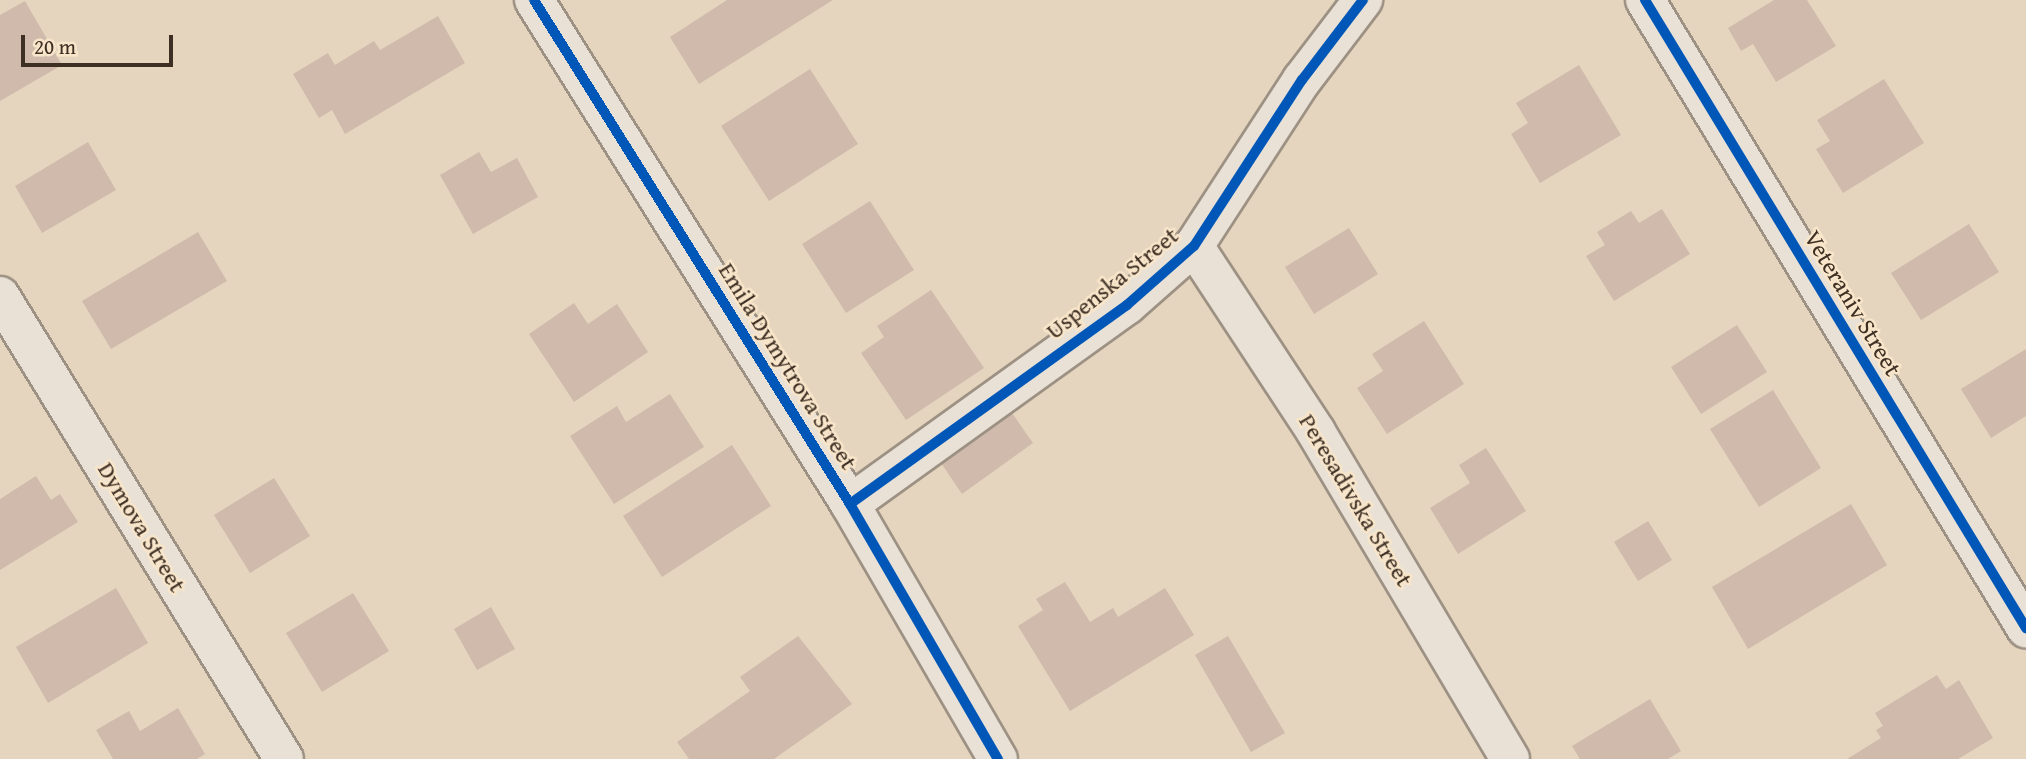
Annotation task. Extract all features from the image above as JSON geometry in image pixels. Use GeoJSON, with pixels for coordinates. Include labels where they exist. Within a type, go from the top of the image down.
{"type":"FeatureCollection","features":[{"type":"Feature","properties":{"kind":"street","name":"Emila Dymytrova Street"},"geometry":{"type":"LineString","coordinates":[[534,0],[850,504],[998,759]]}},
{"type":"Feature","properties":{"kind":"street","name":"Uspenska Street"},"geometry":{"type":"LineString","coordinates":[[850,504],[1127,305],[1194,246],[1302,80],[1363,0]]}},
{"type":"Feature","properties":{"kind":"street","name":"Veteraniv Street"},"geometry":{"type":"LineString","coordinates":[[1645,0],[2026,628]]}},
{"type":"Feature","properties":{"kind":"street","name":"Peresadivska Street"},"geometry":{"type":"LineString","coordinates":[[1194,246],[1316,432],[1510,759]]}},
{"type":"Feature","properties":{"kind":"street","name":"Dymova Street"},"geometry":{"type":"LineString","coordinates":[[0,296],[284,759]]}},
{"type":"Feature","properties":{"kind":"building"},"geometry":{"type":"Polygon","coordinates":[[[727,0],[833,0],[699,84],[670,37],[727,0]]]}},
{"type":"Feature","properties":{"kind":"building"},"geometry":{"type":"Polygon","coordinates":[[[1774,0],[1807,0],[1836,46],[1776,82],[1753,44],[1741,51],[1728,28],[1774,0]]]}},
{"type":"Feature","properties":{"kind":"building"},"geometry":{"type":"Polygon","coordinates":[[[25,1],[62,65],[0,101],[0,15],[25,1]]]}},
{"type":"Feature","properties":{"kind":"building"},"geometry":{"type":"Polygon","coordinates":[[[438,16],[465,63],[345,134],[332,110],[319,118],[293,74],[328,53],[335,65],[374,41],[380,50],[438,16]]]}},
{"type":"Feature","properties":{"kind":"building"},"geometry":{"type":"Polygon","coordinates":[[[1579,65],[1621,135],[1540,183],[1511,134],[1528,123],[1516,103],[1579,65]]]}},
{"type":"Feature","properties":{"kind":"building"},"geometry":{"type":"Polygon","coordinates":[[[810,69],[858,144],[769,201],[721,126],[810,69]]]}},
{"type":"Feature","properties":{"kind":"building"},"geometry":{"type":"Polygon","coordinates":[[[1884,79],[1924,143],[1843,193],[1816,149],[1830,141],[1817,120],[1884,79]]]}},
{"type":"Feature","properties":{"kind":"building"},"geometry":{"type":"Polygon","coordinates":[[[88,142],[116,190],[42,233],[15,186],[88,142]]]}},
{"type":"Feature","properties":{"kind":"building"},"geometry":{"type":"Polygon","coordinates":[[[479,152],[491,172],[517,158],[538,197],[473,234],[440,175],[479,152]]]}},
{"type":"Feature","properties":{"kind":"building"},"geometry":{"type":"Polygon","coordinates":[[[870,201],[914,270],[846,313],[802,244],[870,201]]]}},
{"type":"Feature","properties":{"kind":"building"},"geometry":{"type":"Polygon","coordinates":[[[1662,209],[1690,254],[1614,301],[1586,256],[1605,245],[1597,232],[1631,211],[1639,223],[1662,209]]]}},
{"type":"Feature","properties":{"kind":"building"},"geometry":{"type":"Polygon","coordinates":[[[1969,224],[1999,272],[1921,320],[1891,273],[1969,224]]]}},
{"type":"Feature","properties":{"kind":"building"},"geometry":{"type":"Polygon","coordinates":[[[1349,228],[1378,274],[1314,314],[1285,267],[1349,228]]]}},
{"type":"Feature","properties":{"kind":"building"},"geometry":{"type":"Polygon","coordinates":[[[198,232],[227,281],[111,349],[82,301],[198,232]]]}},
{"type":"Feature","properties":{"kind":"building"},"geometry":{"type":"Polygon","coordinates":[[[931,290],[984,368],[906,420],[861,353],[884,337],[877,326],[931,290]]]}},
{"type":"Feature","properties":{"kind":"building"},"geometry":{"type":"Polygon","coordinates":[[[574,303],[588,324],[617,304],[648,352],[574,402],[529,334],[574,303]]]}},
{"type":"Feature","properties":{"kind":"building"},"geometry":{"type":"Polygon","coordinates":[[[1424,321],[1464,384],[1387,434],[1357,388],[1383,371],[1372,354],[1424,321]]]}},
{"type":"Feature","properties":{"kind":"building"},"geometry":{"type":"Polygon","coordinates":[[[1737,325],[1767,372],[1701,414],[1671,367],[1737,325]]]}},
{"type":"Feature","properties":{"kind":"building"},"geometry":{"type":"Polygon","coordinates":[[[2026,349],[2026,416],[1991,438],[1961,389],[2026,349]]]}},
{"type":"Feature","properties":{"kind":"building"},"geometry":{"type":"Polygon","coordinates":[[[1773,390],[1821,468],[1759,507],[1710,429],[1773,390]]]}},
{"type":"Feature","properties":{"kind":"building"},"geometry":{"type":"Polygon","coordinates":[[[670,394],[704,447],[614,504],[570,436],[617,406],[626,422],[670,394]]]}},
{"type":"Feature","properties":{"kind":"building"},"geometry":{"type":"Polygon","coordinates":[[[1012,413],[1033,443],[962,494],[941,463],[1012,413]]]}},
{"type":"Feature","properties":{"kind":"building"},"geometry":{"type":"Polygon","coordinates":[[[732,445],[771,506],[662,577],[623,516],[732,445]]]}},
{"type":"Feature","properties":{"kind":"building"},"geometry":{"type":"Polygon","coordinates":[[[1486,448],[1526,511],[1458,554],[1430,508],[1470,483],[1459,465],[1486,448]]]}},
{"type":"Feature","properties":{"kind":"building"},"geometry":{"type":"Polygon","coordinates":[[[36,476],[51,500],[60,494],[78,522],[0,570],[0,499],[36,476]]]}},
{"type":"Feature","properties":{"kind":"building"},"geometry":{"type":"Polygon","coordinates":[[[274,478],[310,536],[250,573],[214,515],[274,478]]]}},
{"type":"Feature","properties":{"kind":"building"},"geometry":{"type":"Polygon","coordinates":[[[1851,504],[1887,565],[1748,649],[1712,587],[1851,504]]]}},
{"type":"Feature","properties":{"kind":"building"},"geometry":{"type":"Polygon","coordinates":[[[1648,521],[1672,560],[1638,581],[1614,542],[1648,521]]]}},
{"type":"Feature","properties":{"kind":"building"},"geometry":{"type":"Polygon","coordinates":[[[1065,582],[1090,622],[1113,608],[1118,617],[1165,588],[1194,635],[1070,711],[1018,626],[1043,610],[1036,599],[1065,582]]]}},
{"type":"Feature","properties":{"kind":"building"},"geometry":{"type":"Polygon","coordinates":[[[116,588],[148,643],[48,703],[16,647],[116,588]]]}},
{"type":"Feature","properties":{"kind":"building"},"geometry":{"type":"Polygon","coordinates":[[[353,593],[389,651],[322,692],[286,633],[353,593]]]}},
{"type":"Feature","properties":{"kind":"building"},"geometry":{"type":"Polygon","coordinates":[[[491,607],[515,649],[477,670],[454,629],[491,607]]]}},
{"type":"Feature","properties":{"kind":"building"},"geometry":{"type":"Polygon","coordinates":[[[798,636],[852,704],[774,759],[689,759],[677,742],[750,691],[740,677],[798,636]]]}},
{"type":"Feature","properties":{"kind":"building"},"geometry":{"type":"Polygon","coordinates":[[[1228,636],[1285,733],[1251,752],[1195,655],[1228,636]]]}},
{"type":"Feature","properties":{"kind":"building"},"geometry":{"type":"Polygon","coordinates":[[[1937,675],[1946,689],[1959,680],[1993,738],[1958,759],[1847,759],[1881,738],[1876,730],[1883,726],[1875,713],[1937,675]]]}},
{"type":"Feature","properties":{"kind":"building"},"geometry":{"type":"Polygon","coordinates":[[[1650,699],[1681,751],[1668,759],[1580,759],[1572,746],[1650,699]]]}},
{"type":"Feature","properties":{"kind":"building"},"geometry":{"type":"Polygon","coordinates":[[[178,708],[205,754],[197,759],[113,759],[96,730],[129,711],[140,731],[178,708]]]}},
{"type":"Feature","properties":{"kind":"cycle path"},"geometry":{"type":"LineString","coordinates":[[534,0],[850,504],[998,759]]}},
{"type":"Feature","properties":{"kind":"cycle path"},"geometry":{"type":"LineString","coordinates":[[850,504],[1127,305],[1194,246],[1302,80],[1363,0]]}},
{"type":"Feature","properties":{"kind":"cycle path"},"geometry":{"type":"LineString","coordinates":[[1645,0],[2026,628]]}}]}
